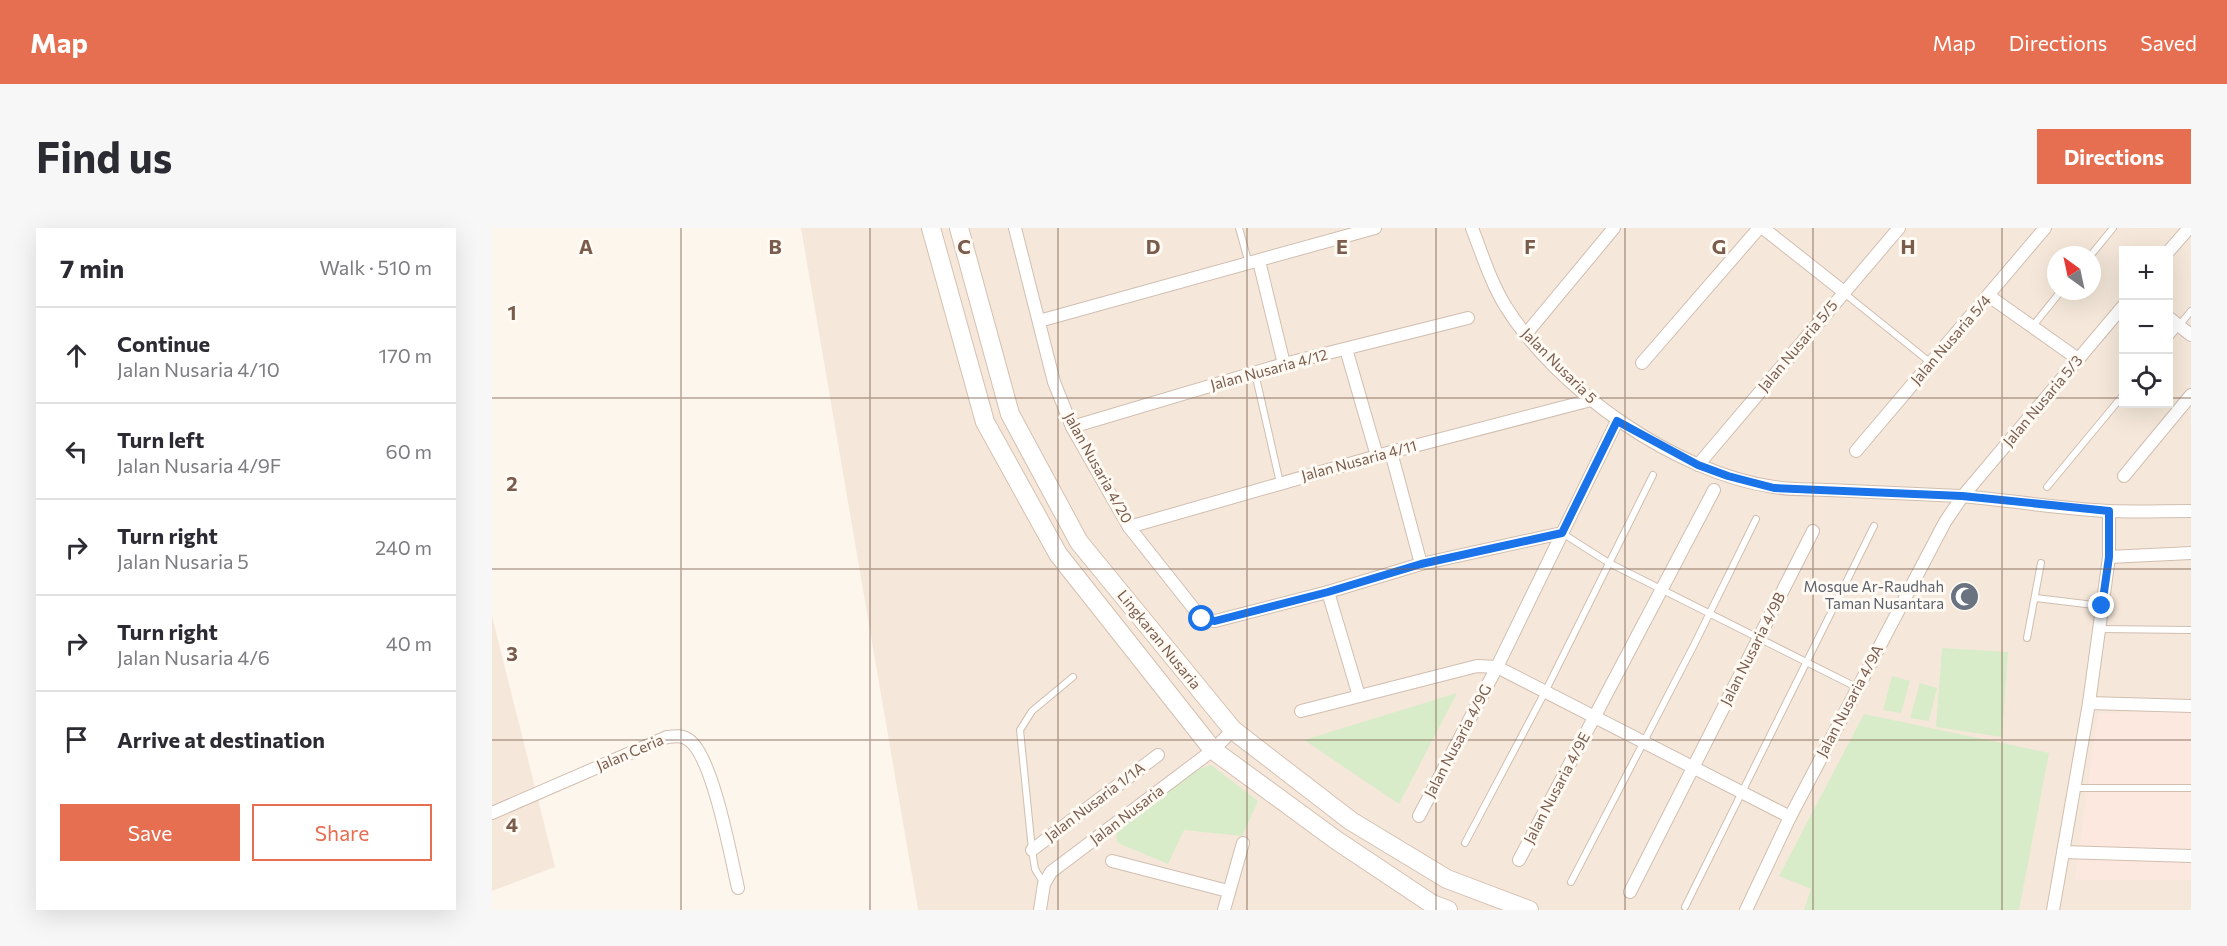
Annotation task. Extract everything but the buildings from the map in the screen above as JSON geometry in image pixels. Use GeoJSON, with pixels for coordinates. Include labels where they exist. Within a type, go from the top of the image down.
{"type":"FeatureCollection","features":[{"type":"Feature","properties":{"kind":"main road","name":"Lingkaran Nusaria"},"geometry":{"type":"LineString","coordinates":[[931,228],[984,422],[1058,554],[1213,750],[1336,840],[1432,904],[1448,910]]}},
{"type":"Feature","properties":{"kind":"main road","name":"Lingkaran Nusaria"},"geometry":{"type":"LineString","coordinates":[[959,228],[1010,414],[1078,542],[1233,730],[1351,821],[1447,879],[1529,910]]}},
{"type":"Feature","properties":{"kind":"street","name":"Jalan Nusaria 4/20"},"geometry":{"type":"LineString","coordinates":[[1015,228],[1054,382],[1072,427],[1129,527],[1202,619],[1215,621],[1328,592]]}},
{"type":"Feature","properties":{"kind":"street"},"geometry":{"type":"LineString","coordinates":[[1039,321],[1375,228]]}},
{"type":"Feature","properties":{"kind":"street","name":"Jalan Nusaria 5"},"geometry":{"type":"LineString","coordinates":[[1472,228],[1506,306],[1526,334],[1591,400],[1617,421],[1698,465],[1728,476],[1774,488],[1962,496],[2109,511],[2191,511]]}},
{"type":"Feature","properties":{"kind":"street"},"geometry":{"type":"LineString","coordinates":[[1526,334],[1614,228]]}},
{"type":"Feature","properties":{"kind":"street"},"geometry":{"type":"LineString","coordinates":[[1642,363],[1761,228],[1844,292]]}},
{"type":"Feature","properties":{"kind":"street","name":"Jalan Nusaria 5/5"},"geometry":{"type":"LineString","coordinates":[[1698,465],[1899,228]]}},
{"type":"Feature","properties":{"kind":"street","name":"Jalan Nusaria 5/4"},"geometry":{"type":"LineString","coordinates":[[1856,450],[2046,228]]}},
{"type":"Feature","properties":{"kind":"street"},"geometry":{"type":"LineString","coordinates":[[2173,246],[2184,229]]}},
{"type":"Feature","properties":{"kind":"street"},"geometry":{"type":"LineString","coordinates":[[1254,263],[1284,364]]}},
{"type":"Feature","properties":{"kind":"street"},"geometry":{"type":"LineString","coordinates":[[1989,296],[2078,359]]}},
{"type":"Feature","properties":{"kind":"street","name":"Jalan Nusaria 5/3"},"geometry":{"type":"LineString","coordinates":[[1962,496],[2119,311]]}},
{"type":"Feature","properties":{"kind":"street","name":"Jalan Nusaria 4/12"},"geometry":{"type":"LineString","coordinates":[[1072,427],[1284,364],[1468,318]]}},
{"type":"Feature","properties":{"kind":"street"},"geometry":{"type":"LineString","coordinates":[[2173,321],[2191,335]]}},
{"type":"Feature","properties":{"kind":"street"},"geometry":{"type":"LineString","coordinates":[[1346,349],[1377,456]]}},
{"type":"Feature","properties":{"kind":"street"},"geometry":{"type":"LineString","coordinates":[[2124,476],[2191,395]]}},
{"type":"Feature","properties":{"kind":"street","name":"Jalan Nusaria 4/11"},"geometry":{"type":"LineString","coordinates":[[1129,527],[1391,452],[1591,400]]}},
{"type":"Feature","properties":{"kind":"street","name":"Jalan Nusaria 4/9G"},"geometry":{"type":"LineString","coordinates":[[1419,816],[1497,667],[1617,421]]}},
{"type":"Feature","properties":{"kind":"street"},"geometry":{"type":"LineString","coordinates":[[1391,452],[1421,564]]}},
{"type":"Feature","properties":{"kind":"street","name":"Jalan Nusaria 4/9E"},"geometry":{"type":"LineString","coordinates":[[1519,860],[1714,490]]}},
{"type":"Feature","properties":{"kind":"street","name":"Jalan Nusaria 4/9A"},"geometry":{"type":"LineString","coordinates":[[1746,910],[1790,817],[1945,522],[1962,496]]}},
{"type":"Feature","properties":{"kind":"street"},"geometry":{"type":"LineString","coordinates":[[2053,910],[2089,703],[2109,557],[2109,511]]}},
{"type":"Feature","properties":{"kind":"street","name":"Jalan Nusaria 4/9B"},"geometry":{"type":"LineString","coordinates":[[1630,892],[1813,531]]}},
{"type":"Feature","properties":{"kind":"street"},"geometry":{"type":"LineString","coordinates":[[1359,696],[1328,592],[1421,564],[1562,533]]}},
{"type":"Feature","properties":{"kind":"street"},"geometry":{"type":"LineString","coordinates":[[2109,557],[2191,553]]}},
{"type":"Feature","properties":{"kind":"street"},"geometry":{"type":"LineString","coordinates":[[1301,711],[1477,666],[1497,667],[1790,817]]}},
{"type":"Feature","properties":{"kind":"street"},"geometry":{"type":"LineString","coordinates":[[2089,703],[2191,706]]}},
{"type":"Feature","properties":{"kind":"street","name":"Jalan Nusaria"},"geometry":{"type":"LineString","coordinates":[[1044,884],[1051,873],[1213,750],[1233,730]]}},
{"type":"Feature","properties":{"kind":"street","name":"Jalan Ceria"},"geometry":{"type":"LineString","coordinates":[[492,813],[667,737],[678,736],[688,739],[697,747],[704,759],[738,888]]}},
{"type":"Feature","properties":{"kind":"street","name":"Jalan Nusaria 1/1A"},"geometry":{"type":"LineString","coordinates":[[1032,850],[1158,755]]}},
{"type":"Feature","properties":{"kind":"street"},"geometry":{"type":"LineString","coordinates":[[1224,910],[1243,843]]}},
{"type":"Feature","properties":{"kind":"street"},"geometry":{"type":"LineString","coordinates":[[2063,852],[2191,856]]}},
{"type":"Feature","properties":{"kind":"street"},"geometry":{"type":"LineString","coordinates":[[1112,861],[1228,891]]}},
{"type":"Feature","properties":{"kind":"street"},"geometry":{"type":"LineString","coordinates":[[1040,910],[1044,884]]}},
{"type":"Feature","properties":{"kind":"lane"},"geometry":{"type":"LineString","coordinates":[[1239,228],[1254,263]]}},
{"type":"Feature","properties":{"kind":"lane"},"geometry":{"type":"LineString","coordinates":[[2098,246],[2113,228]]}},
{"type":"Feature","properties":{"kind":"lane"},"geometry":{"type":"LineString","coordinates":[[1844,292],[1930,363]]}},
{"type":"Feature","properties":{"kind":"lane"},"geometry":{"type":"LineString","coordinates":[[2032,327],[2054,300]]}},
{"type":"Feature","properties":{"kind":"lane"},"geometry":{"type":"LineString","coordinates":[[2173,334],[2191,311]]}},
{"type":"Feature","properties":{"kind":"lane"},"geometry":{"type":"LineString","coordinates":[[1255,373],[1280,483]]}},
{"type":"Feature","properties":{"kind":"lane"},"geometry":{"type":"LineString","coordinates":[[2047,487],[2119,400]]}},
{"type":"Feature","properties":{"kind":"lane"},"geometry":{"type":"LineString","coordinates":[[1465,843],[1545,692],[1653,475]]}},
{"type":"Feature","properties":{"kind":"lane"},"geometry":{"type":"LineString","coordinates":[[1571,882],[1756,519]]}},
{"type":"Feature","properties":{"kind":"lane"},"geometry":{"type":"LineString","coordinates":[[1684,907],[1874,526]]}},
{"type":"Feature","properties":{"kind":"lane"},"geometry":{"type":"LineString","coordinates":[[1562,533],[1609,563],[1858,688]]}},
{"type":"Feature","properties":{"kind":"lane"},"geometry":{"type":"LineString","coordinates":[[2027,638],[2041,563]]}},
{"type":"Feature","properties":{"kind":"lane"},"geometry":{"type":"LineString","coordinates":[[2036,598],[2102,606]]}},
{"type":"Feature","properties":{"kind":"lane"},"geometry":{"type":"LineString","coordinates":[[2099,629],[2191,630]]}},
{"type":"Feature","properties":{"kind":"lane"},"geometry":{"type":"LineString","coordinates":[[1044,884],[1035,869],[1032,850],[1020,730],[1032,711],[1073,677]]}},
{"type":"Feature","properties":{"kind":"lane"},"geometry":{"type":"LineString","coordinates":[[2074,788],[2191,788]]}},
{"type":"Feature","properties":{"kind":"shaded area"},"geometry":{"type":"Polygon","coordinates":[[[801,228],[2191,228],[2191,910],[918,910],[801,228]]]}},
{"type":"Feature","properties":{"kind":"shaded area"},"geometry":{"type":"Polygon","coordinates":[[[492,616],[555,867],[492,891],[492,616]]]}},
{"type":"Feature","properties":{"kind":"shaded area"},"geometry":{"type":"Polygon","coordinates":[[[2191,711],[2191,880],[2075,880],[2098,713],[2191,711]]]}},
{"type":"Feature","properties":{"kind":"green space"},"geometry":{"type":"Polygon","coordinates":[[[1942,648],[2008,652],[2002,737],[1936,727],[1942,648]]]}},
{"type":"Feature","properties":{"kind":"green space"},"geometry":{"type":"Polygon","coordinates":[[[1892,676],[1910,681],[1901,713],[1883,710],[1892,676]]]}},
{"type":"Feature","properties":{"kind":"green space"},"geometry":{"type":"Polygon","coordinates":[[[1920,683],[1937,688],[1929,721],[1910,718],[1920,683]]]}},
{"type":"Feature","properties":{"kind":"green space"},"geometry":{"type":"Polygon","coordinates":[[[1457,693],[1399,804],[1304,740],[1457,693]]]}},
{"type":"Feature","properties":{"kind":"green space"},"geometry":{"type":"Polygon","coordinates":[[[1864,714],[2049,753],[2019,910],[1804,910],[1811,889],[1779,876],[1864,714]]]}},
{"type":"Feature","properties":{"kind":"green space"},"geometry":{"type":"Polygon","coordinates":[[[1211,765],[1258,801],[1242,836],[1184,830],[1168,864],[1118,843],[1115,831],[1199,769],[1211,765]]]}},
{"type":"Feature","properties":{"kind":"place","name":"Mosque Ar-Raudhah Taman Nusantara"},"geometry":{"type":"Point","coordinates":[1965,596]}},
{"type":"Feature","properties":{"kind":"route"},"geometry":{"type":"LineString","coordinates":[[1202,619],[1215,621],[1328,592],[1421,564],[1562,533],[1617,421],[1698,465],[1728,476],[1774,488],[1962,496],[2109,511],[2109,557],[2102,606]]}}]}
